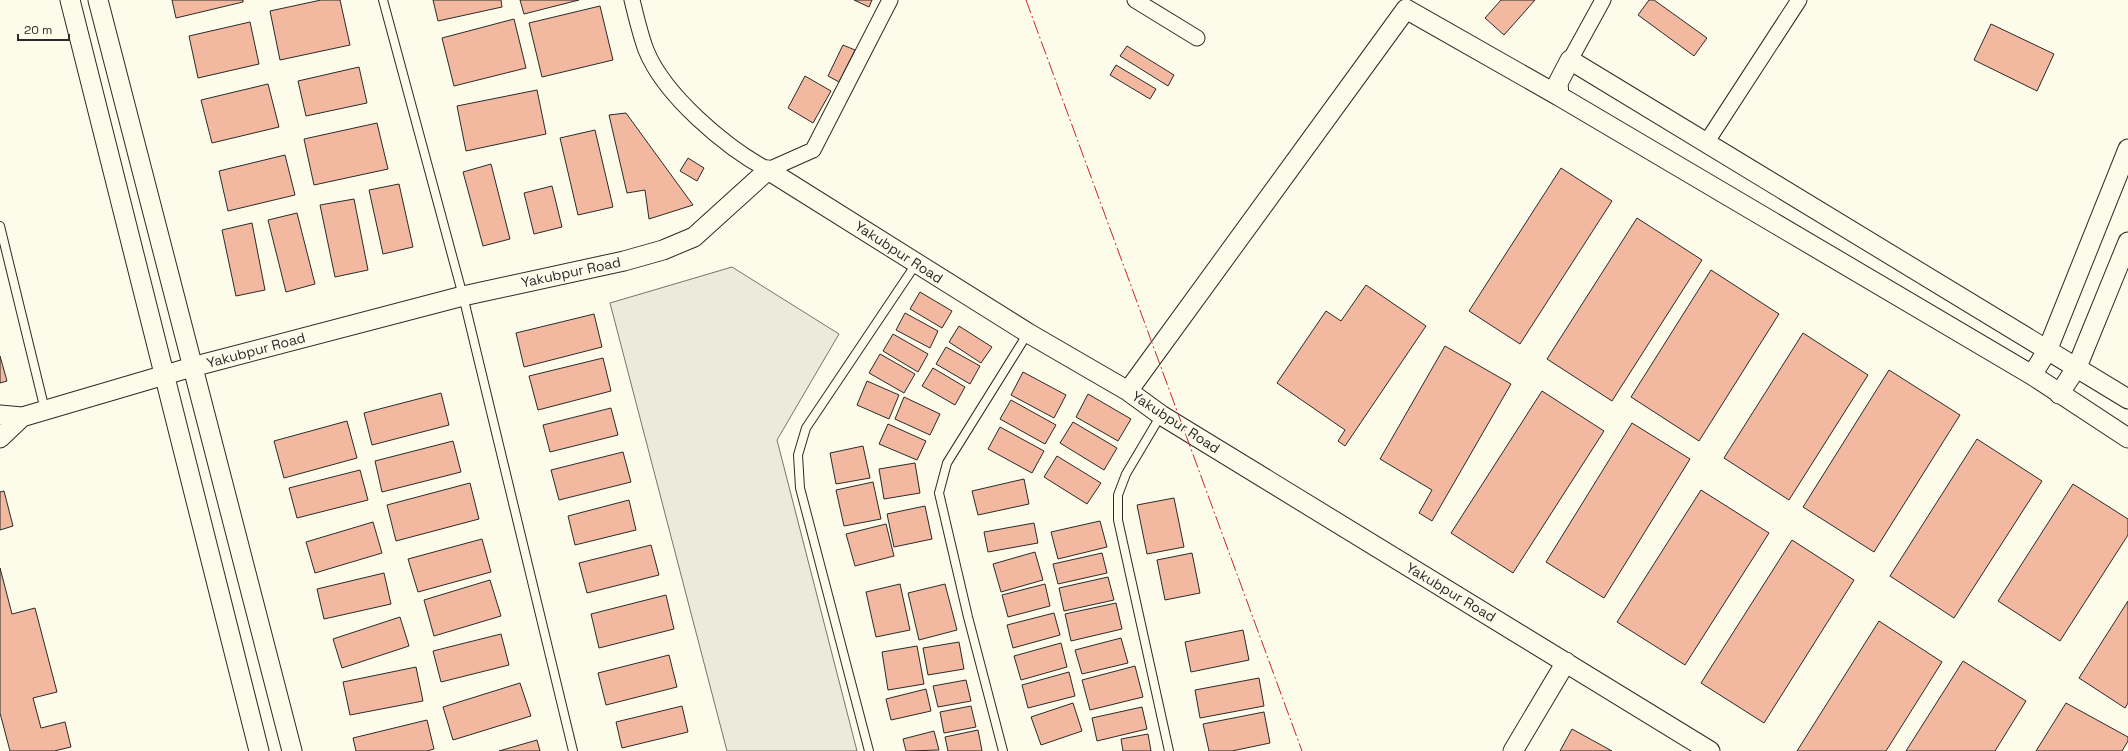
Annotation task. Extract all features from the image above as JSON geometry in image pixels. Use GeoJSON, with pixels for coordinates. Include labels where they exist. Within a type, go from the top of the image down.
{"type":"FeatureCollection","features":[{"type":"Feature","properties":{"kind":"street"},"geometry":{"type":"LineString","coordinates":[[70,0],[259,751]]}},
{"type":"Feature","properties":{"kind":"street"},"geometry":{"type":"LineString","coordinates":[[98,0],[292,751]]}},
{"type":"Feature","properties":{"kind":"street"},"geometry":{"type":"LineString","coordinates":[[632,0],[646,50],[659,74],[675,94],[713,132],[747,159],[768,170],[813,150],[890,0]]}},
{"type":"Feature","properties":{"kind":"street"},"geometry":{"type":"LineString","coordinates":[[1135,0],[1197,38]]}},
{"type":"Feature","properties":{"kind":"street"},"geometry":{"type":"LineString","coordinates":[[1559,96],[1558,83],[1603,0]]}},
{"type":"Feature","properties":{"kind":"street"},"geometry":{"type":"LineString","coordinates":[[1706,143],[1799,0]]}},
{"type":"Feature","properties":{"kind":"street"},"geometry":{"type":"LineString","coordinates":[[1128,391],[1406,8],[1559,96],[2032,375],[2128,438]]}},
{"type":"Feature","properties":{"kind":"street"},"geometry":{"type":"LineString","coordinates":[[1570,60],[2128,399]]}},
{"type":"Feature","properties":{"kind":"street"},"geometry":{"type":"LineString","coordinates":[[2032,375],[2048,351],[2128,149]]}},
{"type":"Feature","properties":{"kind":"street","name":"Yakubpur Road"},"geometry":{"type":"LineString","coordinates":[[0,415],[22,417],[192,366],[463,296],[624,261],[663,250],[694,237],[768,170],[916,264],[1028,333],[1128,391],[1161,415],[1710,751]]}},
{"type":"Feature","properties":{"kind":"street"},"geometry":{"type":"LineString","coordinates":[[2060,394],[2077,367],[2128,242]]}},
{"type":"Feature","properties":{"kind":"street","name":"Yakubpur Road"},"geometry":{"type":"LineString","coordinates":[[0,438],[22,417]]}},
{"type":"Feature","properties":{"kind":"street"},"geometry":{"type":"LineString","coordinates":[[1513,751],[1566,662]]}},
{"type":"Feature","properties":{"kind":"lane"},"geometry":{"type":"LineString","coordinates":[[383,0],[463,296],[573,751]]}},
{"type":"Feature","properties":{"kind":"lane"},"geometry":{"type":"LineString","coordinates":[[0,226],[45,410]]}},
{"type":"Feature","properties":{"kind":"lane"},"geometry":{"type":"LineString","coordinates":[[869,751],[800,488],[798,455],[806,428],[916,264]]}},
{"type":"Feature","properties":{"kind":"lane"},"geometry":{"type":"LineString","coordinates":[[1003,751],[968,617],[939,493],[947,463],[1028,333]]}},
{"type":"Feature","properties":{"kind":"lane"},"geometry":{"type":"LineString","coordinates":[[1161,415],[1126,474],[1118,495],[1118,520],[1169,751]]}},
{"type":"Feature","properties":{"kind":"shaded area"},"geometry":{"type":"Polygon","coordinates":[[[732,267],[839,334],[777,440],[857,751],[727,751],[610,303],[732,267]]]}},
{"type":"Feature","properties":{"kind":"building"},"geometry":{"type":"Polygon","coordinates":[[[172,0],[243,0],[243,2],[176,18],[172,0]]]}},
{"type":"Feature","properties":{"kind":"building"},"geometry":{"type":"Polygon","coordinates":[[[321,0],[340,0],[350,45],[280,60],[270,11],[321,0]]]}},
{"type":"Feature","properties":{"kind":"building"},"geometry":{"type":"Polygon","coordinates":[[[433,0],[501,0],[502,7],[438,21],[433,0]]]}},
{"type":"Feature","properties":{"kind":"building"},"geometry":{"type":"Polygon","coordinates":[[[520,0],[579,0],[524,14],[520,0]]]}},
{"type":"Feature","properties":{"kind":"building"},"geometry":{"type":"Polygon","coordinates":[[[854,0],[872,0],[869,7],[854,0]]]}},
{"type":"Feature","properties":{"kind":"building"},"geometry":{"type":"Polygon","coordinates":[[[1501,0],[1535,0],[1504,35],[1485,18],[1501,0]]]}},
{"type":"Feature","properties":{"kind":"building"},"geometry":{"type":"Polygon","coordinates":[[[1649,0],[1654,0],[1707,38],[1694,56],[1638,15],[1649,0]]]}},
{"type":"Feature","properties":{"kind":"building"},"geometry":{"type":"Polygon","coordinates":[[[600,6],[613,60],[542,77],[529,23],[600,6]]]}},
{"type":"Feature","properties":{"kind":"building"},"geometry":{"type":"Polygon","coordinates":[[[514,19],[526,68],[454,86],[442,38],[514,19]]]}},
{"type":"Feature","properties":{"kind":"building"},"geometry":{"type":"Polygon","coordinates":[[[250,22],[259,64],[198,78],[189,36],[250,22]]]}},
{"type":"Feature","properties":{"kind":"building"},"geometry":{"type":"Polygon","coordinates":[[[1991,24],[2054,54],[2037,91],[1974,60],[1991,24]]]}},
{"type":"Feature","properties":{"kind":"building"},"geometry":{"type":"Polygon","coordinates":[[[843,45],[855,50],[839,82],[828,76],[843,45]]]}},
{"type":"Feature","properties":{"kind":"building"},"geometry":{"type":"Polygon","coordinates":[[[1127,46],[1174,75],[1168,86],[1120,56],[1127,46]]]}},
{"type":"Feature","properties":{"kind":"building"},"geometry":{"type":"Polygon","coordinates":[[[1116,65],[1156,89],[1150,99],[1110,75],[1116,65]]]}},
{"type":"Feature","properties":{"kind":"building"},"geometry":{"type":"Polygon","coordinates":[[[359,67],[367,103],[306,116],[298,81],[359,67]]]}},
{"type":"Feature","properties":{"kind":"building"},"geometry":{"type":"Polygon","coordinates":[[[805,76],[831,91],[813,123],[788,108],[805,76]]]}},
{"type":"Feature","properties":{"kind":"building"},"geometry":{"type":"Polygon","coordinates":[[[268,84],[279,127],[212,143],[201,100],[268,84]]]}},
{"type":"Feature","properties":{"kind":"building"},"geometry":{"type":"Polygon","coordinates":[[[537,90],[546,134],[466,151],[457,106],[537,90]]]}},
{"type":"Feature","properties":{"kind":"building"},"geometry":{"type":"Polygon","coordinates":[[[626,113],[693,205],[649,219],[645,190],[627,193],[609,115],[626,113]]]}},
{"type":"Feature","properties":{"kind":"building"},"geometry":{"type":"Polygon","coordinates":[[[377,123],[388,169],[314,185],[304,139],[377,123]]]}},
{"type":"Feature","properties":{"kind":"building"},"geometry":{"type":"Polygon","coordinates":[[[595,130],[613,207],[578,215],[560,138],[595,130]]]}},
{"type":"Feature","properties":{"kind":"building"},"geometry":{"type":"Polygon","coordinates":[[[285,155],[295,195],[228,211],[219,171],[285,155]]]}},
{"type":"Feature","properties":{"kind":"building"},"geometry":{"type":"Polygon","coordinates":[[[688,158],[704,168],[697,181],[680,171],[688,158]]]}},
{"type":"Feature","properties":{"kind":"building"},"geometry":{"type":"Polygon","coordinates":[[[491,164],[510,239],[483,246],[463,172],[491,164]]]}},
{"type":"Feature","properties":{"kind":"building"},"geometry":{"type":"Polygon","coordinates":[[[1561,168],[1612,201],[1520,344],[1469,311],[1561,168]]]}},
{"type":"Feature","properties":{"kind":"building"},"geometry":{"type":"Polygon","coordinates":[[[399,184],[413,247],[383,254],[369,190],[399,184]]]}},
{"type":"Feature","properties":{"kind":"building"},"geometry":{"type":"Polygon","coordinates":[[[552,186],[562,227],[534,234],[524,193],[552,186]]]}},
{"type":"Feature","properties":{"kind":"building"},"geometry":{"type":"Polygon","coordinates":[[[354,199],[368,270],[335,277],[320,205],[354,199]]]}},
{"type":"Feature","properties":{"kind":"building"},"geometry":{"type":"Polygon","coordinates":[[[297,213],[315,284],[286,292],[268,220],[297,213]]]}},
{"type":"Feature","properties":{"kind":"building"},"geometry":{"type":"Polygon","coordinates":[[[1637,218],[1702,260],[1612,401],[1547,359],[1637,218]]]}},
{"type":"Feature","properties":{"kind":"building"},"geometry":{"type":"Polygon","coordinates":[[[252,223],[265,290],[236,296],[222,230],[252,223]]]}},
{"type":"Feature","properties":{"kind":"building"},"geometry":{"type":"Polygon","coordinates":[[[1711,270],[1779,314],[1699,441],[1631,397],[1711,270]]]}},
{"type":"Feature","properties":{"kind":"building"},"geometry":{"type":"Polygon","coordinates":[[[1366,285],[1426,326],[1345,446],[1338,441],[1345,430],[1277,383],[1326,311],[1341,321],[1366,285]]]}},
{"type":"Feature","properties":{"kind":"building"},"geometry":{"type":"Polygon","coordinates":[[[920,292],[952,311],[942,328],[910,309],[920,292]]]}},
{"type":"Feature","properties":{"kind":"building"},"geometry":{"type":"Polygon","coordinates":[[[905,313],[938,331],[930,348],[896,330],[905,313]]]}},
{"type":"Feature","properties":{"kind":"building"},"geometry":{"type":"Polygon","coordinates":[[[594,314],[602,347],[524,367],[516,333],[594,314]]]}},
{"type":"Feature","properties":{"kind":"building"},"geometry":{"type":"Polygon","coordinates":[[[959,326],[992,347],[981,363],[949,342],[959,326]]]}},
{"type":"Feature","properties":{"kind":"building"},"geometry":{"type":"Polygon","coordinates":[[[1803,333],[1868,375],[1789,500],[1724,458],[1803,333]]]}},
{"type":"Feature","properties":{"kind":"building"},"geometry":{"type":"Polygon","coordinates":[[[893,334],[928,354],[918,372],[883,351],[893,334]]]}},
{"type":"Feature","properties":{"kind":"building"},"geometry":{"type":"Polygon","coordinates":[[[1445,346],[1511,384],[1432,521],[1419,513],[1432,490],[1380,459],[1445,346]]]}},
{"type":"Feature","properties":{"kind":"building"},"geometry":{"type":"Polygon","coordinates":[[[946,347],[980,366],[970,384],[936,364],[946,347]]]}},
{"type":"Feature","properties":{"kind":"building"},"geometry":{"type":"Polygon","coordinates":[[[880,354],[915,374],[904,393],[869,373],[880,354]]]}},
{"type":"Feature","properties":{"kind":"building"},"geometry":{"type":"Polygon","coordinates":[[[0,356],[7,381],[0,383],[0,356]]]}},
{"type":"Feature","properties":{"kind":"building"},"geometry":{"type":"Polygon","coordinates":[[[603,358],[611,391],[538,410],[529,376],[603,358]]]}},
{"type":"Feature","properties":{"kind":"building"},"geometry":{"type":"Polygon","coordinates":[[[933,368],[965,387],[955,405],[922,386],[933,368]]]}},
{"type":"Feature","properties":{"kind":"building"},"geometry":{"type":"Polygon","coordinates":[[[1889,370],[1960,415],[1874,552],[1803,507],[1889,370]]]}},
{"type":"Feature","properties":{"kind":"building"},"geometry":{"type":"Polygon","coordinates":[[[1023,372],[1066,395],[1054,418],[1011,395],[1023,372]]]}},
{"type":"Feature","properties":{"kind":"building"},"geometry":{"type":"Polygon","coordinates":[[[867,381],[899,395],[889,419],[857,405],[867,381]]]}},
{"type":"Feature","properties":{"kind":"building"},"geometry":{"type":"Polygon","coordinates":[[[1542,391],[1604,431],[1513,573],[1451,533],[1542,391]]]}},
{"type":"Feature","properties":{"kind":"building"},"geometry":{"type":"Polygon","coordinates":[[[441,393],[449,425],[372,445],[364,413],[441,393]]]}},
{"type":"Feature","properties":{"kind":"building"},"geometry":{"type":"Polygon","coordinates":[[[1088,394],[1131,419],[1118,441],[1076,417],[1088,394]]]}},
{"type":"Feature","properties":{"kind":"building"},"geometry":{"type":"Polygon","coordinates":[[[904,397],[940,414],[930,435],[895,419],[904,397]]]}},
{"type":"Feature","properties":{"kind":"building"},"geometry":{"type":"Polygon","coordinates":[[[1011,400],[1056,425],[1045,444],[1000,419],[1011,400]]]}},
{"type":"Feature","properties":{"kind":"building"},"geometry":{"type":"Polygon","coordinates":[[[611,408],[618,435],[550,452],[543,425],[611,408]]]}},
{"type":"Feature","properties":{"kind":"building"},"geometry":{"type":"Polygon","coordinates":[[[347,421],[357,458],[284,478],[274,441],[347,421]]]}},
{"type":"Feature","properties":{"kind":"building"},"geometry":{"type":"Polygon","coordinates":[[[1073,422],[1117,448],[1104,470],[1060,443],[1073,422]]]}},
{"type":"Feature","properties":{"kind":"building"},"geometry":{"type":"Polygon","coordinates":[[[1632,423],[1690,459],[1604,598],[1546,562],[1632,423]]]}},
{"type":"Feature","properties":{"kind":"building"},"geometry":{"type":"Polygon","coordinates":[[[888,424],[926,441],[917,460],[879,444],[888,424]]]}},
{"type":"Feature","properties":{"kind":"building"},"geometry":{"type":"Polygon","coordinates":[[[1000,427],[1044,451],[1032,473],[988,449],[1000,427]]]}},
{"type":"Feature","properties":{"kind":"building"},"geometry":{"type":"Polygon","coordinates":[[[1977,439],[2042,481],[1954,618],[1890,576],[1977,439]]]}},
{"type":"Feature","properties":{"kind":"building"},"geometry":{"type":"Polygon","coordinates":[[[453,441],[461,472],[382,492],[375,461],[453,441]]]}},
{"type":"Feature","properties":{"kind":"building"},"geometry":{"type":"Polygon","coordinates":[[[863,446],[870,478],[836,484],[830,453],[863,446]]]}},
{"type":"Feature","properties":{"kind":"building"},"geometry":{"type":"Polygon","coordinates":[[[623,452],[631,482],[559,500],[551,470],[623,452]]]}},
{"type":"Feature","properties":{"kind":"building"},"geometry":{"type":"Polygon","coordinates":[[[1057,456],[1101,483],[1087,504],[1044,477],[1057,456]]]}},
{"type":"Feature","properties":{"kind":"building"},"geometry":{"type":"Polygon","coordinates":[[[915,463],[920,493],[884,499],[879,469],[915,463]]]}},
{"type":"Feature","properties":{"kind":"building"},"geometry":{"type":"Polygon","coordinates":[[[360,470],[368,500],[297,518],[289,488],[360,470]]]}},
{"type":"Feature","properties":{"kind":"building"},"geometry":{"type":"Polygon","coordinates":[[[1024,479],[1029,504],[978,515],[972,491],[1024,479]]]}},
{"type":"Feature","properties":{"kind":"building"},"geometry":{"type":"Polygon","coordinates":[[[873,482],[881,519],[844,526],[836,490],[873,482]]]}},
{"type":"Feature","properties":{"kind":"building"},"geometry":{"type":"Polygon","coordinates":[[[470,483],[479,519],[396,541],[387,505],[470,483]]]}},
{"type":"Feature","properties":{"kind":"building"},"geometry":{"type":"Polygon","coordinates":[[[2073,484],[2128,519],[2128,535],[2060,641],[1998,601],[2073,484]]]}},
{"type":"Feature","properties":{"kind":"building"},"geometry":{"type":"Polygon","coordinates":[[[1701,490],[1769,533],[1685,665],[1617,622],[1701,490]]]}},
{"type":"Feature","properties":{"kind":"building"},"geometry":{"type":"Polygon","coordinates":[[[4,491],[13,526],[0,530],[0,492],[4,491]]]}},
{"type":"Feature","properties":{"kind":"building"},"geometry":{"type":"Polygon","coordinates":[[[1174,498],[1184,547],[1147,554],[1137,505],[1174,498]]]}},
{"type":"Feature","properties":{"kind":"building"},"geometry":{"type":"Polygon","coordinates":[[[629,500],[636,530],[575,545],[568,516],[629,500]]]}},
{"type":"Feature","properties":{"kind":"building"},"geometry":{"type":"Polygon","coordinates":[[[925,506],[932,539],[894,547],[887,514],[925,506]]]}},
{"type":"Feature","properties":{"kind":"building"},"geometry":{"type":"Polygon","coordinates":[[[1100,521],[1107,547],[1058,559],[1051,532],[1100,521]]]}},
{"type":"Feature","properties":{"kind":"building"},"geometry":{"type":"Polygon","coordinates":[[[373,522],[382,553],[315,573],[306,542],[373,522]]]}},
{"type":"Feature","properties":{"kind":"building"},"geometry":{"type":"Polygon","coordinates":[[[1034,523],[1038,543],[988,552],[984,532],[1034,523]]]}},
{"type":"Feature","properties":{"kind":"building"},"geometry":{"type":"Polygon","coordinates":[[[886,524],[894,556],[855,566],[846,534],[886,524]]]}},
{"type":"Feature","properties":{"kind":"building"},"geometry":{"type":"Polygon","coordinates":[[[482,539],[491,572],[418,592],[408,559],[482,539]]]}},
{"type":"Feature","properties":{"kind":"building"},"geometry":{"type":"Polygon","coordinates":[[[1792,540],[1854,580],[1764,723],[1701,683],[1792,540]]]}},
{"type":"Feature","properties":{"kind":"building"},"geometry":{"type":"Polygon","coordinates":[[[651,545],[659,575],[587,593],[579,563],[651,545]]]}},
{"type":"Feature","properties":{"kind":"building"},"geometry":{"type":"Polygon","coordinates":[[[1035,552],[1043,580],[1001,592],[993,564],[1035,552]]]}},
{"type":"Feature","properties":{"kind":"building"},"geometry":{"type":"Polygon","coordinates":[[[1102,553],[1107,573],[1058,584],[1053,564],[1102,553]]]}},
{"type":"Feature","properties":{"kind":"building"},"geometry":{"type":"Polygon","coordinates":[[[1192,553],[1200,593],[1165,600],[1157,560],[1192,553]]]}},
{"type":"Feature","properties":{"kind":"building"},"geometry":{"type":"Polygon","coordinates":[[[0,568],[12,614],[35,608],[57,692],[33,698],[41,728],[65,722],[71,747],[54,751],[10,751],[0,713],[0,568]]]}},
{"type":"Feature","properties":{"kind":"building"},"geometry":{"type":"Polygon","coordinates":[[[384,573],[391,604],[324,619],[317,589],[384,573]]]}},
{"type":"Feature","properties":{"kind":"building"},"geometry":{"type":"Polygon","coordinates":[[[1108,577],[1114,600],[1064,611],[1059,588],[1108,577]]]}},
{"type":"Feature","properties":{"kind":"building"},"geometry":{"type":"Polygon","coordinates":[[[490,580],[501,616],[434,636],[424,600],[490,580]]]}},
{"type":"Feature","properties":{"kind":"building"},"geometry":{"type":"Polygon","coordinates":[[[900,584],[910,630],[876,637],[866,592],[900,584]]]}},
{"type":"Feature","properties":{"kind":"building"},"geometry":{"type":"Polygon","coordinates":[[[945,584],[957,630],[919,640],[908,593],[945,584]]]}},
{"type":"Feature","properties":{"kind":"building"},"geometry":{"type":"Polygon","coordinates":[[[1045,584],[1050,606],[1008,617],[1002,595],[1045,584]]]}},
{"type":"Feature","properties":{"kind":"building"},"geometry":{"type":"Polygon","coordinates":[[[666,595],[674,629],[599,648],[591,614],[666,595]]]}},
{"type":"Feature","properties":{"kind":"building"},"geometry":{"type":"Polygon","coordinates":[[[2128,601],[2128,703],[2125,708],[2079,678],[2128,601]]]}},
{"type":"Feature","properties":{"kind":"building"},"geometry":{"type":"Polygon","coordinates":[[[1116,603],[1122,629],[1071,641],[1065,614],[1116,603]]]}},
{"type":"Feature","properties":{"kind":"building"},"geometry":{"type":"Polygon","coordinates":[[[1054,613],[1060,635],[1013,648],[1007,625],[1054,613]]]}},
{"type":"Feature","properties":{"kind":"building"},"geometry":{"type":"Polygon","coordinates":[[[400,617],[409,646],[342,668],[333,639],[400,617]]]}},
{"type":"Feature","properties":{"kind":"building"},"geometry":{"type":"Polygon","coordinates":[[[1879,621],[1942,662],[1886,751],[1797,751],[1879,621]]]}},
{"type":"Feature","properties":{"kind":"building"},"geometry":{"type":"Polygon","coordinates":[[[1243,630],[1249,660],[1191,672],[1185,642],[1243,630]]]}},
{"type":"Feature","properties":{"kind":"building"},"geometry":{"type":"Polygon","coordinates":[[[501,634],[509,665],[441,682],[433,651],[501,634]]]}},
{"type":"Feature","properties":{"kind":"building"},"geometry":{"type":"Polygon","coordinates":[[[1121,638],[1128,663],[1082,674],[1075,650],[1121,638]]]}},
{"type":"Feature","properties":{"kind":"building"},"geometry":{"type":"Polygon","coordinates":[[[959,642],[964,669],[928,675],[923,648],[959,642]]]}},
{"type":"Feature","properties":{"kind":"building"},"geometry":{"type":"Polygon","coordinates":[[[1061,643],[1067,667],[1021,680],[1014,656],[1061,643]]]}},
{"type":"Feature","properties":{"kind":"building"},"geometry":{"type":"Polygon","coordinates":[[[917,646],[924,684],[888,690],[882,652],[917,646]]]}},
{"type":"Feature","properties":{"kind":"building"},"geometry":{"type":"Polygon","coordinates":[[[669,655],[677,687],[606,705],[598,673],[669,655]]]}},
{"type":"Feature","properties":{"kind":"building"},"geometry":{"type":"Polygon","coordinates":[[[1963,661],[2026,701],[1995,751],[1906,751],[1963,661]]]}},
{"type":"Feature","properties":{"kind":"building"},"geometry":{"type":"Polygon","coordinates":[[[1135,666],[1143,697],[1090,710],[1082,680],[1135,666]]]}},
{"type":"Feature","properties":{"kind":"building"},"geometry":{"type":"Polygon","coordinates":[[[416,667],[423,701],[350,715],[343,682],[416,667]]]}},
{"type":"Feature","properties":{"kind":"building"},"geometry":{"type":"Polygon","coordinates":[[[1069,672],[1075,696],[1028,708],[1022,685],[1069,672]]]}},
{"type":"Feature","properties":{"kind":"building"},"geometry":{"type":"Polygon","coordinates":[[[1259,678],[1264,706],[1200,718],[1195,690],[1259,678]]]}},
{"type":"Feature","properties":{"kind":"building"},"geometry":{"type":"Polygon","coordinates":[[[966,680],[971,701],[938,707],[933,686],[966,680]]]}},
{"type":"Feature","properties":{"kind":"building"},"geometry":{"type":"Polygon","coordinates":[[[520,683],[531,716],[453,740],[443,707],[520,683]]]}},
{"type":"Feature","properties":{"kind":"building"},"geometry":{"type":"Polygon","coordinates":[[[926,689],[931,711],[891,720],[886,699],[926,689]]]}},
{"type":"Feature","properties":{"kind":"building"},"geometry":{"type":"Polygon","coordinates":[[[1073,703],[1082,731],[1041,745],[1031,717],[1073,703]]]}},
{"type":"Feature","properties":{"kind":"building"},"geometry":{"type":"Polygon","coordinates":[[[2066,703],[2128,737],[2128,741],[2122,751],[2036,751],[2066,703]]]}},
{"type":"Feature","properties":{"kind":"building"},"geometry":{"type":"Polygon","coordinates":[[[682,706],[688,732],[622,748],[616,722],[682,706]]]}},
{"type":"Feature","properties":{"kind":"building"},"geometry":{"type":"Polygon","coordinates":[[[971,706],[976,727],[944,733],[940,712],[971,706]]]}},
{"type":"Feature","properties":{"kind":"building"},"geometry":{"type":"Polygon","coordinates":[[[1142,707],[1147,729],[1097,741],[1092,718],[1142,707]]]}},
{"type":"Feature","properties":{"kind":"building"},"geometry":{"type":"Polygon","coordinates":[[[1264,712],[1270,743],[1232,751],[1209,751],[1203,724],[1264,712]]]}},
{"type":"Feature","properties":{"kind":"building"},"geometry":{"type":"Polygon","coordinates":[[[427,720],[434,749],[427,751],[356,751],[353,738],[427,720]]]}},
{"type":"Feature","properties":{"kind":"building"},"geometry":{"type":"Polygon","coordinates":[[[1572,729],[1612,751],[1560,751],[1572,729]]]}},
{"type":"Feature","properties":{"kind":"building"},"geometry":{"type":"Polygon","coordinates":[[[978,730],[982,751],[948,751],[945,737],[978,730]]]}},
{"type":"Feature","properties":{"kind":"building"},"geometry":{"type":"Polygon","coordinates":[[[934,731],[939,750],[906,751],[903,739],[934,731]]]}},
{"type":"Feature","properties":{"kind":"building"},"geometry":{"type":"Polygon","coordinates":[[[1148,734],[1151,751],[1123,751],[1121,739],[1148,734]]]}},
{"type":"Feature","properties":{"kind":"building"},"geometry":{"type":"Polygon","coordinates":[[[537,740],[540,751],[499,751],[537,740]]]}},
{"type":"Feature","properties":{"kind":"power"},"geometry":{"type":"LineString","coordinates":[[1026,0],[1302,751]]}}]}
